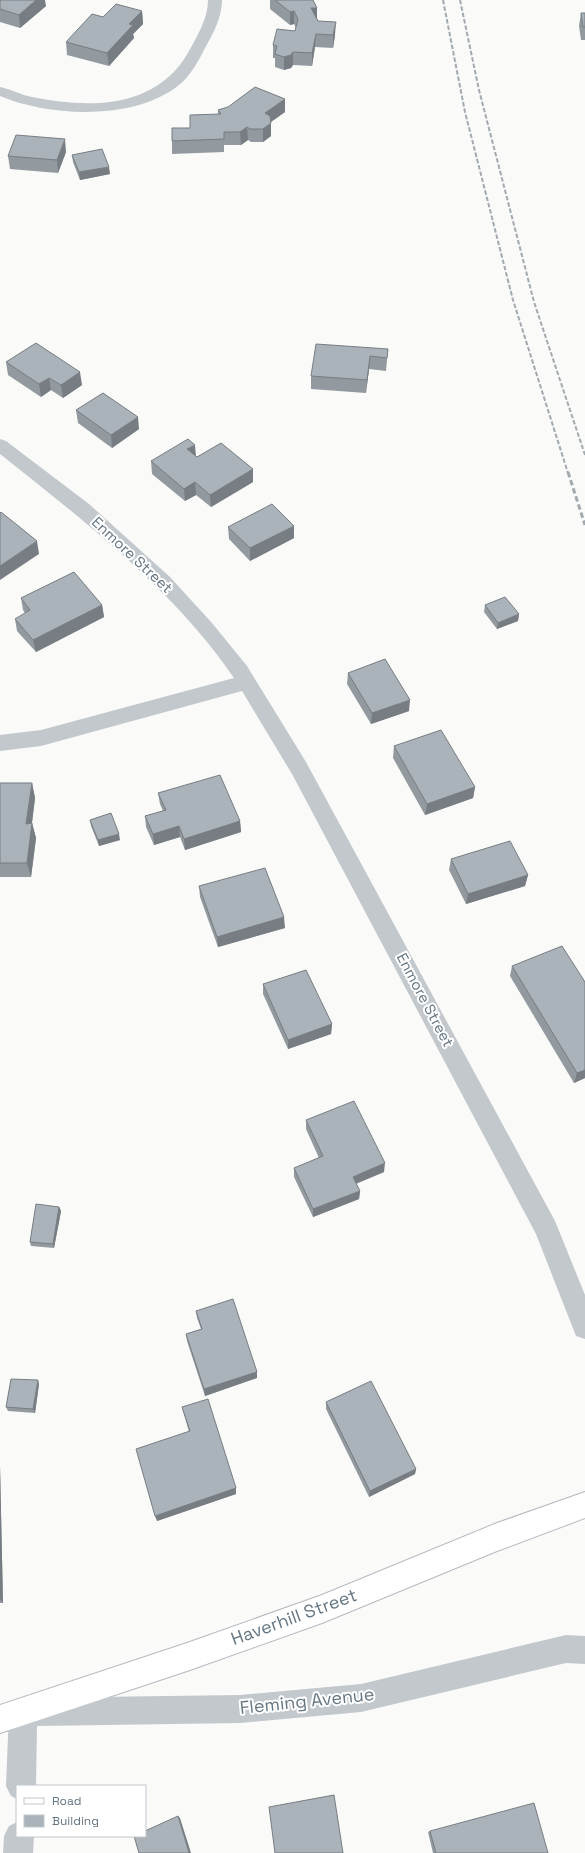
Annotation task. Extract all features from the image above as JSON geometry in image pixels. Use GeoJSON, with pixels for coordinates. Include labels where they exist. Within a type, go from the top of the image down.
{"type":"FeatureCollection","features":[{"type":"Feature","properties":{"kind":"main road","name":"Haverhill Street"},"geometry":{"type":"LineString","coordinates":[[12,1715],[322,1609],[497,1537],[585,1505]]}},
{"type":"Feature","properties":{"kind":"street"},"geometry":{"type":"LineString","coordinates":[[0,91],[6,94],[46,104],[94,107],[135,102],[169,85],[191,63],[206,35],[215,5],[215,0]]}},
{"type":"Feature","properties":{"kind":"street","name":"Enmore Street"},"geometry":{"type":"LineString","coordinates":[[0,445],[82,509],[163,582],[205,628],[240,671],[299,768],[480,1103],[546,1229],[585,1327]]}},
{"type":"Feature","properties":{"kind":"street"},"geometry":{"type":"LineString","coordinates":[[0,743],[41,738],[247,682]]}},
{"type":"Feature","properties":{"kind":"street","name":"Fleming Avenue"},"geometry":{"type":"LineString","coordinates":[[12,1715],[240,1709],[361,1698],[461,1672],[566,1649],[585,1650]]}},
{"type":"Feature","properties":{"kind":"street"},"geometry":{"type":"LineString","coordinates":[[12,1715],[21,1785]]}},
{"type":"Feature","properties":{"kind":"street"},"geometry":{"type":"LineString","coordinates":[[18,1853],[19,1837]]}},
{"type":"Feature","properties":{"kind":"building"},"geometry":{"type":"Polygon","coordinates":[[[0,0],[36,0],[19,15],[0,9],[0,0]]]}},
{"type":"Feature","properties":{"kind":"building"},"geometry":{"type":"Polygon","coordinates":[[[275,0],[313,0],[317,8],[311,8],[318,21],[336,22],[333,35],[316,34],[312,53],[293,52],[291,55],[284,57],[275,54],[277,46],[273,45],[277,29],[295,31],[298,19],[294,11],[290,12],[275,0]]]}},
{"type":"Feature","properties":{"kind":"building"},"geometry":{"type":"Polygon","coordinates":[[[116,4],[142,11],[129,24],[133,25],[107,53],[66,42],[92,14],[103,17],[116,4]]]}},
{"type":"Feature","properties":{"kind":"building"},"geometry":{"type":"Polygon","coordinates":[[[581,13],[585,13],[585,27],[583,27],[581,13]]]}},
{"type":"Feature","properties":{"kind":"building"},"geometry":{"type":"Polygon","coordinates":[[[255,87],[285,99],[265,113],[270,116],[271,123],[263,129],[250,129],[247,127],[240,132],[224,132],[224,139],[172,141],[172,128],[190,128],[190,115],[221,114],[218,110],[228,107],[255,87]]]}},
{"type":"Feature","properties":{"kind":"building"},"geometry":{"type":"Polygon","coordinates":[[[16,135],[65,139],[57,160],[8,156],[16,135]]]}},
{"type":"Feature","properties":{"kind":"building"},"geometry":{"type":"Polygon","coordinates":[[[102,149],[109,167],[79,172],[72,155],[102,149]]]}},
{"type":"Feature","properties":{"kind":"building"},"geometry":{"type":"Polygon","coordinates":[[[36,343],[80,372],[61,385],[49,378],[39,384],[6,362],[36,343]]]}},
{"type":"Feature","properties":{"kind":"building"},"geometry":{"type":"Polygon","coordinates":[[[316,344],[388,349],[387,358],[370,356],[367,380],[311,376],[316,344]]]}},
{"type":"Feature","properties":{"kind":"building"},"geometry":{"type":"Polygon","coordinates":[[[103,393],[138,417],[111,435],[76,410],[103,393]]]}},
{"type":"Feature","properties":{"kind":"building"},"geometry":{"type":"Polygon","coordinates":[[[188,439],[195,445],[187,449],[197,457],[221,443],[253,469],[210,495],[195,482],[184,489],[151,461],[188,439]]]}},
{"type":"Feature","properties":{"kind":"building"},"geometry":{"type":"Polygon","coordinates":[[[272,504],[294,526],[250,548],[228,527],[272,504]]]}},
{"type":"Feature","properties":{"kind":"building"},"geometry":{"type":"Polygon","coordinates":[[[1,512],[37,541],[0,566],[0,513],[1,512]]]}},
{"type":"Feature","properties":{"kind":"building"},"geometry":{"type":"Polygon","coordinates":[[[74,572],[102,605],[33,640],[15,619],[30,610],[21,598],[74,572]]]}},
{"type":"Feature","properties":{"kind":"building"},"geometry":{"type":"Polygon","coordinates":[[[505,597],[519,614],[498,623],[485,605],[505,597]]]}},
{"type":"Feature","properties":{"kind":"building"},"geometry":{"type":"Polygon","coordinates":[[[385,659],[410,700],[372,713],[348,673],[385,659]]]}},
{"type":"Feature","properties":{"kind":"building"},"geometry":{"type":"Polygon","coordinates":[[[441,730],[475,787],[427,804],[394,746],[441,730]]]}},
{"type":"Feature","properties":{"kind":"building"},"geometry":{"type":"Polygon","coordinates":[[[220,775],[240,821],[184,839],[179,826],[153,834],[145,816],[166,810],[158,793],[220,775]]]}},
{"type":"Feature","properties":{"kind":"building"},"geometry":{"type":"Polygon","coordinates":[[[0,783],[32,783],[26,824],[32,823],[27,863],[0,863],[0,783]]]}},
{"type":"Feature","properties":{"kind":"building"},"geometry":{"type":"Polygon","coordinates":[[[111,813],[119,834],[98,840],[90,820],[111,813]]]}},
{"type":"Feature","properties":{"kind":"building"},"geometry":{"type":"Polygon","coordinates":[[[510,841],[528,875],[468,894],[451,859],[510,841]]]}},
{"type":"Feature","properties":{"kind":"building"},"geometry":{"type":"Polygon","coordinates":[[[265,868],[284,917],[217,937],[199,886],[265,868]]]}},
{"type":"Feature","properties":{"kind":"building"},"geometry":{"type":"Polygon","coordinates":[[[562,946],[585,982],[585,1070],[577,1073],[512,966],[562,946]]]}},
{"type":"Feature","properties":{"kind":"building"},"geometry":{"type":"Polygon","coordinates":[[[306,970],[332,1024],[288,1040],[263,984],[306,970]]]}},
{"type":"Feature","properties":{"kind":"building"},"geometry":{"type":"Polygon","coordinates":[[[354,1101],[385,1163],[353,1177],[360,1191],[313,1209],[294,1168],[323,1156],[306,1120],[354,1101]]]}},
{"type":"Feature","properties":{"kind":"building"},"geometry":{"type":"Polygon","coordinates":[[[36,1204],[59,1207],[53,1244],[30,1242],[36,1204]]]}},
{"type":"Feature","properties":{"kind":"building"},"geometry":{"type":"Polygon","coordinates":[[[233,1299],[257,1372],[204,1389],[186,1334],[202,1329],[196,1311],[233,1299]]]}},
{"type":"Feature","properties":{"kind":"building"},"geometry":{"type":"Polygon","coordinates":[[[11,1379],[38,1380],[33,1409],[6,1407],[11,1379]]]}},
{"type":"Feature","properties":{"kind":"building"},"geometry":{"type":"Polygon","coordinates":[[[371,1381],[416,1469],[370,1491],[326,1402],[371,1381]]]}},
{"type":"Feature","properties":{"kind":"building"},"geometry":{"type":"Polygon","coordinates":[[[208,1399],[236,1488],[155,1516],[136,1449],[190,1431],[182,1407],[208,1399]]]}},
{"type":"Feature","properties":{"kind":"building"},"geometry":{"type":"Polygon","coordinates":[[[334,1795],[343,1853],[275,1853],[269,1807],[334,1795]]]}},
{"type":"Feature","properties":{"kind":"building"},"geometry":{"type":"Polygon","coordinates":[[[534,1803],[548,1853],[436,1853],[430,1831],[534,1803]]]}},
{"type":"Feature","properties":{"kind":"building"},"geometry":{"type":"Polygon","coordinates":[[[178,1816],[189,1853],[139,1853],[134,1837],[146,1837],[146,1831],[178,1816]]]}},
{"type":"Feature","properties":{"kind":"railway"},"geometry":{"type":"LineString","coordinates":[[443,0],[465,112],[513,300],[568,473]]}},
{"type":"Feature","properties":{"kind":"railway"},"geometry":{"type":"LineString","coordinates":[[460,0],[479,90],[534,302],[585,455]]}},
{"type":"Feature","properties":{"kind":"railway"},"geometry":{"type":"LineString","coordinates":[[568,472],[585,525]]}}]}
